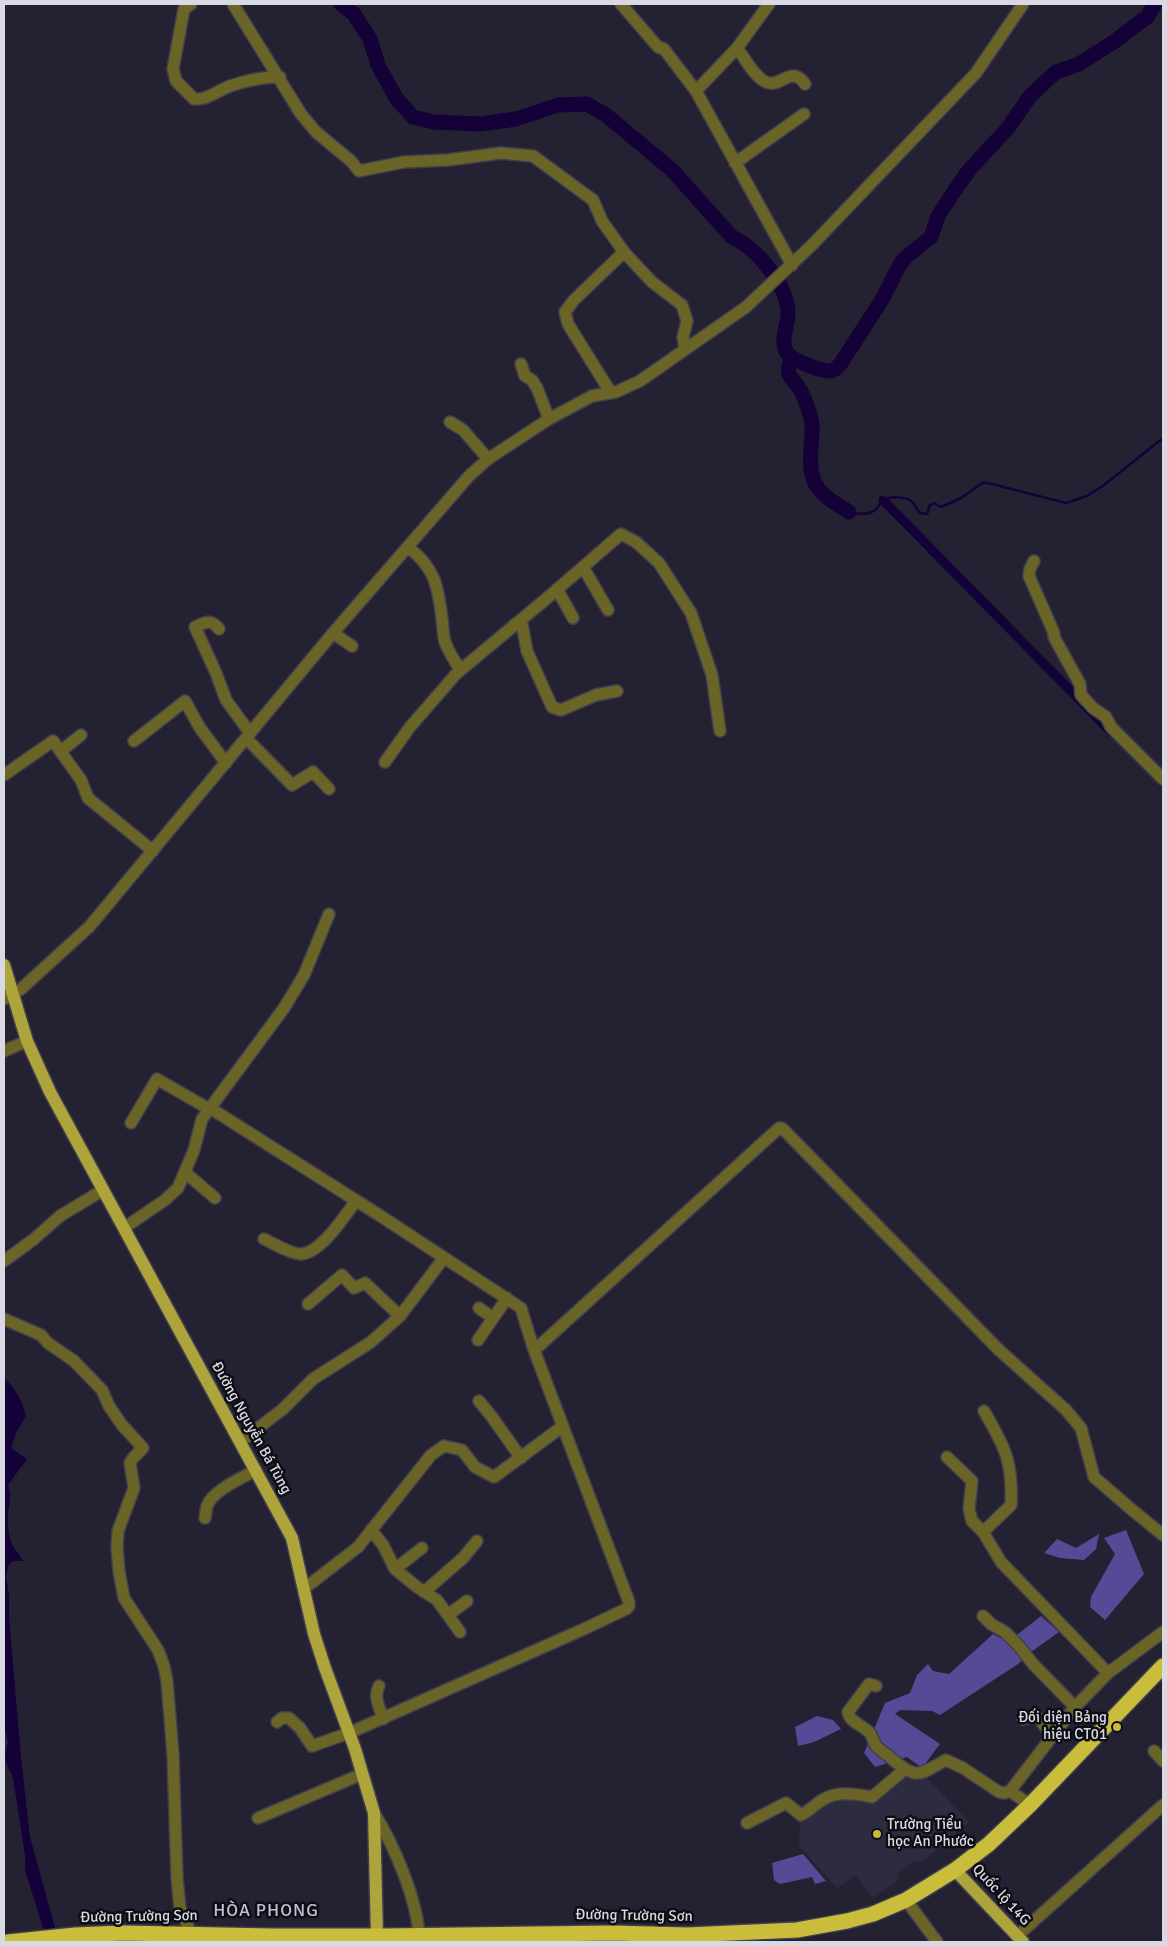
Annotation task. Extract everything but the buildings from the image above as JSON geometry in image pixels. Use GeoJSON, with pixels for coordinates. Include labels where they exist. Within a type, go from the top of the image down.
{"type":"FeatureCollection","features":[{"type":"Feature","properties":{"kind":"highway","name":"Đường Trường Sơn"},"geometry":{"type":"LineString","coordinates":[[12,1941],[123,1933],[375,1939],[419,1936],[554,1933],[687,1935],[768,1932],[821,1926],[873,1914],[906,1900],[955,1870],[989,1844],[1030,1805],[1163,1666]]}},
{"type":"Feature","properties":{"kind":"main road","name":"Đường Nguyễn Bá Tùng"},"geometry":{"type":"LineString","coordinates":[[4,965],[8,997],[50,1092],[292,1538],[305,1588],[314,1634],[349,1733],[374,1813],[375,1939]]}},
{"type":"Feature","properties":{"kind":"main road","name":"Quốc lộ 14G"},"geometry":{"type":"LineString","coordinates":[[955,1870],[1020,1939]]}},
{"type":"Feature","properties":{"kind":"street"},"geometry":{"type":"LineString","coordinates":[[233,4],[302,114],[316,132],[351,161],[359,171],[404,162],[448,160],[501,153],[533,156],[593,200],[602,222],[624,252],[652,282],[682,305],[687,321],[683,337],[685,348]]}},
{"type":"Feature","properties":{"kind":"street"},"geometry":{"type":"LineString","coordinates":[[620,4],[658,47],[664,49],[696,91],[789,268]]}},
{"type":"Feature","properties":{"kind":"street"},"geometry":{"type":"LineString","coordinates":[[696,91],[737,48],[769,4]]}},
{"type":"Feature","properties":{"kind":"street"},"geometry":{"type":"LineString","coordinates":[[8,997],[21,989],[90,926],[248,736],[469,476],[488,459],[550,419],[592,396],[611,393],[640,381],[746,307],[789,268],[976,73],[1023,4]]}},
{"type":"Feature","properties":{"kind":"street"},"geometry":{"type":"LineString","coordinates":[[185,5],[173,69],[176,81],[194,99],[204,100],[229,86],[247,80],[263,77],[280,77]]}},
{"type":"Feature","properties":{"kind":"street"},"geometry":{"type":"LineString","coordinates":[[737,48],[759,77],[767,83],[775,83],[794,76],[805,84]]}},
{"type":"Feature","properties":{"kind":"street"},"geometry":{"type":"LineString","coordinates":[[735,163],[804,114]]}},
{"type":"Feature","properties":{"kind":"street"},"geometry":{"type":"LineString","coordinates":[[611,393],[568,324],[565,312],[574,300],[624,252]]}},
{"type":"Feature","properties":{"kind":"street"},"geometry":{"type":"LineString","coordinates":[[521,364],[525,376],[537,388],[550,419]]}},
{"type":"Feature","properties":{"kind":"street"},"geometry":{"type":"LineString","coordinates":[[450,422],[463,430],[488,459]]}},
{"type":"Feature","properties":{"kind":"street"},"geometry":{"type":"LineString","coordinates":[[385,762],[410,727],[461,670],[621,534],[636,542],[659,563],[691,613],[712,674],[720,731]]}},
{"type":"Feature","properties":{"kind":"street"},"geometry":{"type":"LineString","coordinates":[[408,547],[421,557],[435,578],[445,641],[450,654],[461,670]]}},
{"type":"Feature","properties":{"kind":"street"},"geometry":{"type":"LineString","coordinates":[[1034,561],[1029,576],[1054,633],[1054,637],[1080,684],[1081,695],[1093,708],[1106,717],[1111,727],[1163,779]]}},
{"type":"Feature","properties":{"kind":"street"},"geometry":{"type":"LineString","coordinates":[[583,567],[608,610]]}},
{"type":"Feature","properties":{"kind":"street"},"geometry":{"type":"LineString","coordinates":[[557,589],[573,618]]}},
{"type":"Feature","properties":{"kind":"street"},"geometry":{"type":"LineString","coordinates":[[219,629],[214,622],[210,621],[196,627],[226,700],[248,736],[292,785],[313,772],[329,789]]}},
{"type":"Feature","properties":{"kind":"street"},"geometry":{"type":"LineString","coordinates":[[514,624],[518,622],[522,624],[527,651],[552,707],[561,710],[596,695],[617,691]]}},
{"type":"Feature","properties":{"kind":"street"},"geometry":{"type":"LineString","coordinates":[[334,634],[352,646]]}},
{"type":"Feature","properties":{"kind":"street"},"geometry":{"type":"LineString","coordinates":[[134,741],[185,701],[195,715],[200,728],[226,763]]}},
{"type":"Feature","properties":{"kind":"street"},"geometry":{"type":"LineString","coordinates":[[61,751],[81,736]]}},
{"type":"Feature","properties":{"kind":"street"},"geometry":{"type":"LineString","coordinates":[[4,775],[53,741],[80,780],[88,798],[153,851]]}},
{"type":"Feature","properties":{"kind":"street"},"geometry":{"type":"LineString","coordinates":[[124,1228],[166,1200],[178,1188],[186,1173],[194,1150],[202,1119],[284,1008],[299,984],[309,965],[329,914]]}},
{"type":"Feature","properties":{"kind":"street"},"geometry":{"type":"LineString","coordinates":[[4,1051],[27,1041]]}},
{"type":"Feature","properties":{"kind":"street"},"geometry":{"type":"LineString","coordinates":[[131,1123],[157,1079],[209,1108],[521,1308],[629,1606],[584,1629],[383,1719],[312,1746],[300,1728],[289,1718],[287,1717],[277,1722]]}},
{"type":"Feature","properties":{"kind":"street"},"geometry":{"type":"LineString","coordinates":[[534,1347],[539,1346],[671,1224],[779,1128],[782,1128],[999,1350],[1066,1410],[1081,1428],[1094,1476],[1163,1535]]}},
{"type":"Feature","properties":{"kind":"street"},"geometry":{"type":"LineString","coordinates":[[186,1173],[215,1198]]}},
{"type":"Feature","properties":{"kind":"street"},"geometry":{"type":"LineString","coordinates":[[4,1261],[34,1239],[60,1216],[103,1190]]}},
{"type":"Feature","properties":{"kind":"street"},"geometry":{"type":"LineString","coordinates":[[264,1239],[293,1252],[302,1254],[310,1252],[321,1244],[356,1201]]}},
{"type":"Feature","properties":{"kind":"street"},"geometry":{"type":"LineString","coordinates":[[240,1442],[283,1409],[313,1379],[365,1347],[400,1316],[443,1259]]}},
{"type":"Feature","properties":{"kind":"street"},"geometry":{"type":"LineString","coordinates":[[308,1304],[342,1275],[354,1288],[365,1283],[400,1316]]}},
{"type":"Feature","properties":{"kind":"street"},"geometry":{"type":"LineString","coordinates":[[478,1340],[507,1298]]}},
{"type":"Feature","properties":{"kind":"street"},"geometry":{"type":"LineString","coordinates":[[479,1308],[493,1318]]}},
{"type":"Feature","properties":{"kind":"street"},"geometry":{"type":"LineString","coordinates":[[4,1319],[41,1335],[48,1344],[74,1361],[96,1382],[122,1425],[143,1448],[132,1458],[130,1464],[134,1488],[118,1531],[119,1572],[124,1598],[158,1650],[164,1666],[173,1755],[177,1878],[180,1908],[188,1926]]}},
{"type":"Feature","properties":{"kind":"street"},"geometry":{"type":"LineString","coordinates":[[479,1402],[492,1417],[520,1458]]}},
{"type":"Feature","properties":{"kind":"street"},"geometry":{"type":"LineString","coordinates":[[983,1532],[1011,1505],[1012,1484],[1010,1463],[984,1411]]}},
{"type":"Feature","properties":{"kind":"street"},"geometry":{"type":"LineString","coordinates":[[305,1588],[350,1555],[431,1455],[444,1446],[462,1450],[474,1467],[494,1477],[563,1426]]}},
{"type":"Feature","properties":{"kind":"street"},"geometry":{"type":"LineString","coordinates":[[947,1457],[972,1481],[969,1514],[972,1521],[983,1532],[1001,1562],[1108,1673]]}},
{"type":"Feature","properties":{"kind":"street"},"geometry":{"type":"LineString","coordinates":[[205,1518],[208,1505],[215,1495],[223,1488],[256,1470]]}},
{"type":"Feature","properties":{"kind":"street"},"geometry":{"type":"LineString","coordinates":[[371,1530],[383,1545],[395,1569],[437,1600],[460,1632]]}},
{"type":"Feature","properties":{"kind":"street"},"geometry":{"type":"LineString","coordinates":[[424,1592],[463,1558],[478,1541]]}},
{"type":"Feature","properties":{"kind":"street"},"geometry":{"type":"LineString","coordinates":[[395,1569],[422,1548]]}},
{"type":"Feature","properties":{"kind":"street"},"geometry":{"type":"LineString","coordinates":[[448,1614],[467,1601]]}},
{"type":"Feature","properties":{"kind":"street"},"geometry":{"type":"LineString","coordinates":[[983,1616],[991,1624],[1005,1632],[1034,1665],[1076,1707]]}},
{"type":"Feature","properties":{"kind":"street"},"geometry":{"type":"LineString","coordinates":[[876,1686],[869,1684],[848,1712],[848,1715],[870,1734],[879,1749],[904,1770],[917,1774],[922,1773],[946,1760],[963,1768],[999,1792],[1005,1793],[1010,1791],[1076,1707],[1108,1673],[1163,1632]]}},
{"type":"Feature","properties":{"kind":"street"},"geometry":{"type":"LineString","coordinates":[[379,1686],[375,1693],[383,1719]]}},
{"type":"Feature","properties":{"kind":"street"},"geometry":{"type":"LineString","coordinates":[[1023,1716],[1031,1710],[1047,1730],[1054,1735]]}},
{"type":"Feature","properties":{"kind":"street"},"geometry":{"type":"LineString","coordinates":[[1154,1751],[1163,1762]]}},
{"type":"Feature","properties":{"kind":"street"},"geometry":{"type":"LineString","coordinates":[[747,1823],[786,1803],[801,1814],[812,1809],[822,1799],[832,1795],[843,1794],[872,1797],[904,1770]]}},
{"type":"Feature","properties":{"kind":"street"},"geometry":{"type":"LineString","coordinates":[[258,1818],[362,1774]]}},
{"type":"Feature","properties":{"kind":"street"},"geometry":{"type":"LineString","coordinates":[[1010,1791],[1030,1805]]}},
{"type":"Feature","properties":{"kind":"street"},"geometry":{"type":"LineString","coordinates":[[1020,1939],[1163,1805]]}},
{"type":"Feature","properties":{"kind":"street"},"geometry":{"type":"LineString","coordinates":[[374,1813],[392,1848],[408,1888],[418,1922],[419,1936]]}},
{"type":"Feature","properties":{"kind":"street"},"geometry":{"type":"LineString","coordinates":[[906,1900],[937,1942]]}},
{"type":"Feature","properties":{"kind":"shaded area"},"geometry":{"type":"Polygon","coordinates":[[[4,1378],[18,1395],[26,1416],[17,1431],[11,1448],[27,1459],[8,1485],[10,1494],[9,1536],[23,1561],[14,1561],[9,1564],[6,1576],[9,1594],[9,1618],[21,1757],[30,1837],[59,1942],[47,1941],[25,1870],[25,1855],[13,1778],[6,1763],[5,1754],[8,1742],[4,1725],[4,1378]]]}},
{"type":"Feature","properties":{"kind":"shaded area"},"geometry":{"type":"Polygon","coordinates":[[[1126,1530],[1144,1574],[1105,1620],[1090,1607],[1091,1597],[1115,1554],[1104,1538],[1126,1530]]]}},
{"type":"Feature","properties":{"kind":"shaded area"},"geometry":{"type":"Polygon","coordinates":[[[1099,1534],[1096,1549],[1084,1560],[1060,1558],[1044,1553],[1057,1539],[1076,1548],[1099,1534]]]}},
{"type":"Feature","properties":{"kind":"shaded area"},"geometry":{"type":"Polygon","coordinates":[[[1041,1616],[1059,1632],[1018,1664],[940,1715],[932,1711],[900,1710],[895,1714],[940,1744],[922,1768],[907,1757],[875,1767],[864,1753],[885,1703],[910,1693],[917,1675],[928,1664],[933,1671],[949,1674],[993,1634],[1008,1642],[1041,1616]]]}},
{"type":"Feature","properties":{"kind":"shaded area"},"geometry":{"type":"Polygon","coordinates":[[[817,1716],[833,1720],[841,1729],[814,1742],[798,1746],[795,1727],[817,1716]]]}},
{"type":"Feature","properties":{"kind":"shaded area","name":"Trường Tiểu học An Phước"},"geometry":{"type":"Polygon","coordinates":[[[905,1772],[924,1775],[969,1822],[922,1862],[914,1861],[897,1874],[900,1879],[873,1898],[855,1875],[837,1888],[799,1846],[800,1820],[820,1800],[873,1798],[905,1772]]]}},
{"type":"Feature","properties":{"kind":"shaded area"},"geometry":{"type":"Polygon","coordinates":[[[803,1854],[826,1881],[815,1884],[812,1877],[780,1884],[774,1880],[772,1863],[803,1854]]]}},
{"type":"Feature","properties":{"kind":"waterway"},"geometry":{"type":"LineString","coordinates":[[341,4],[354,14],[370,39],[378,65],[396,98],[413,117],[434,122],[480,124],[516,119],[558,105],[587,104],[606,115],[672,170],[732,237],[742,242],[761,259],[777,281],[787,304],[788,315],[784,339],[787,353],[806,365],[829,371],[835,370],[841,363],[883,298],[899,266],[905,258],[931,237],[938,216],[957,187],[970,169],[1008,128],[1030,96],[1056,72],[1079,64],[1115,41],[1147,17],[1155,4]]}},
{"type":"Feature","properties":{"kind":"waterway"},"geometry":{"type":"LineString","coordinates":[[792,358],[788,369],[790,376],[801,391],[808,407],[812,424],[811,471],[813,478],[823,494],[849,512]]}},
{"type":"Feature","properties":{"kind":"waterway"},"geometry":{"type":"LineString","coordinates":[[849,512],[859,514],[870,513],[883,500],[899,497],[911,501],[920,513],[927,514],[930,505],[934,503],[941,507],[961,498],[982,483],[1066,503],[1087,496],[1104,485],[1163,438]]}},
{"type":"Feature","properties":{"kind":"waterway"},"geometry":{"type":"LineString","coordinates":[[883,500],[1111,732]]}},
{"type":"Feature","properties":{"kind":"place","name":"Đối diện Bảng hiệu CT01"},"geometry":{"type":"Point","coordinates":[1117,1727]}},
{"type":"Feature","properties":{"kind":"place","name":"Trường Tiểu học An Phước"},"geometry":{"type":"Point","coordinates":[877,1834]}},
{"type":"Feature","properties":{"kind":"district","name":"HÒA PHONG"},"geometry":{"type":"Point","coordinates":[266,1911]}}]}
